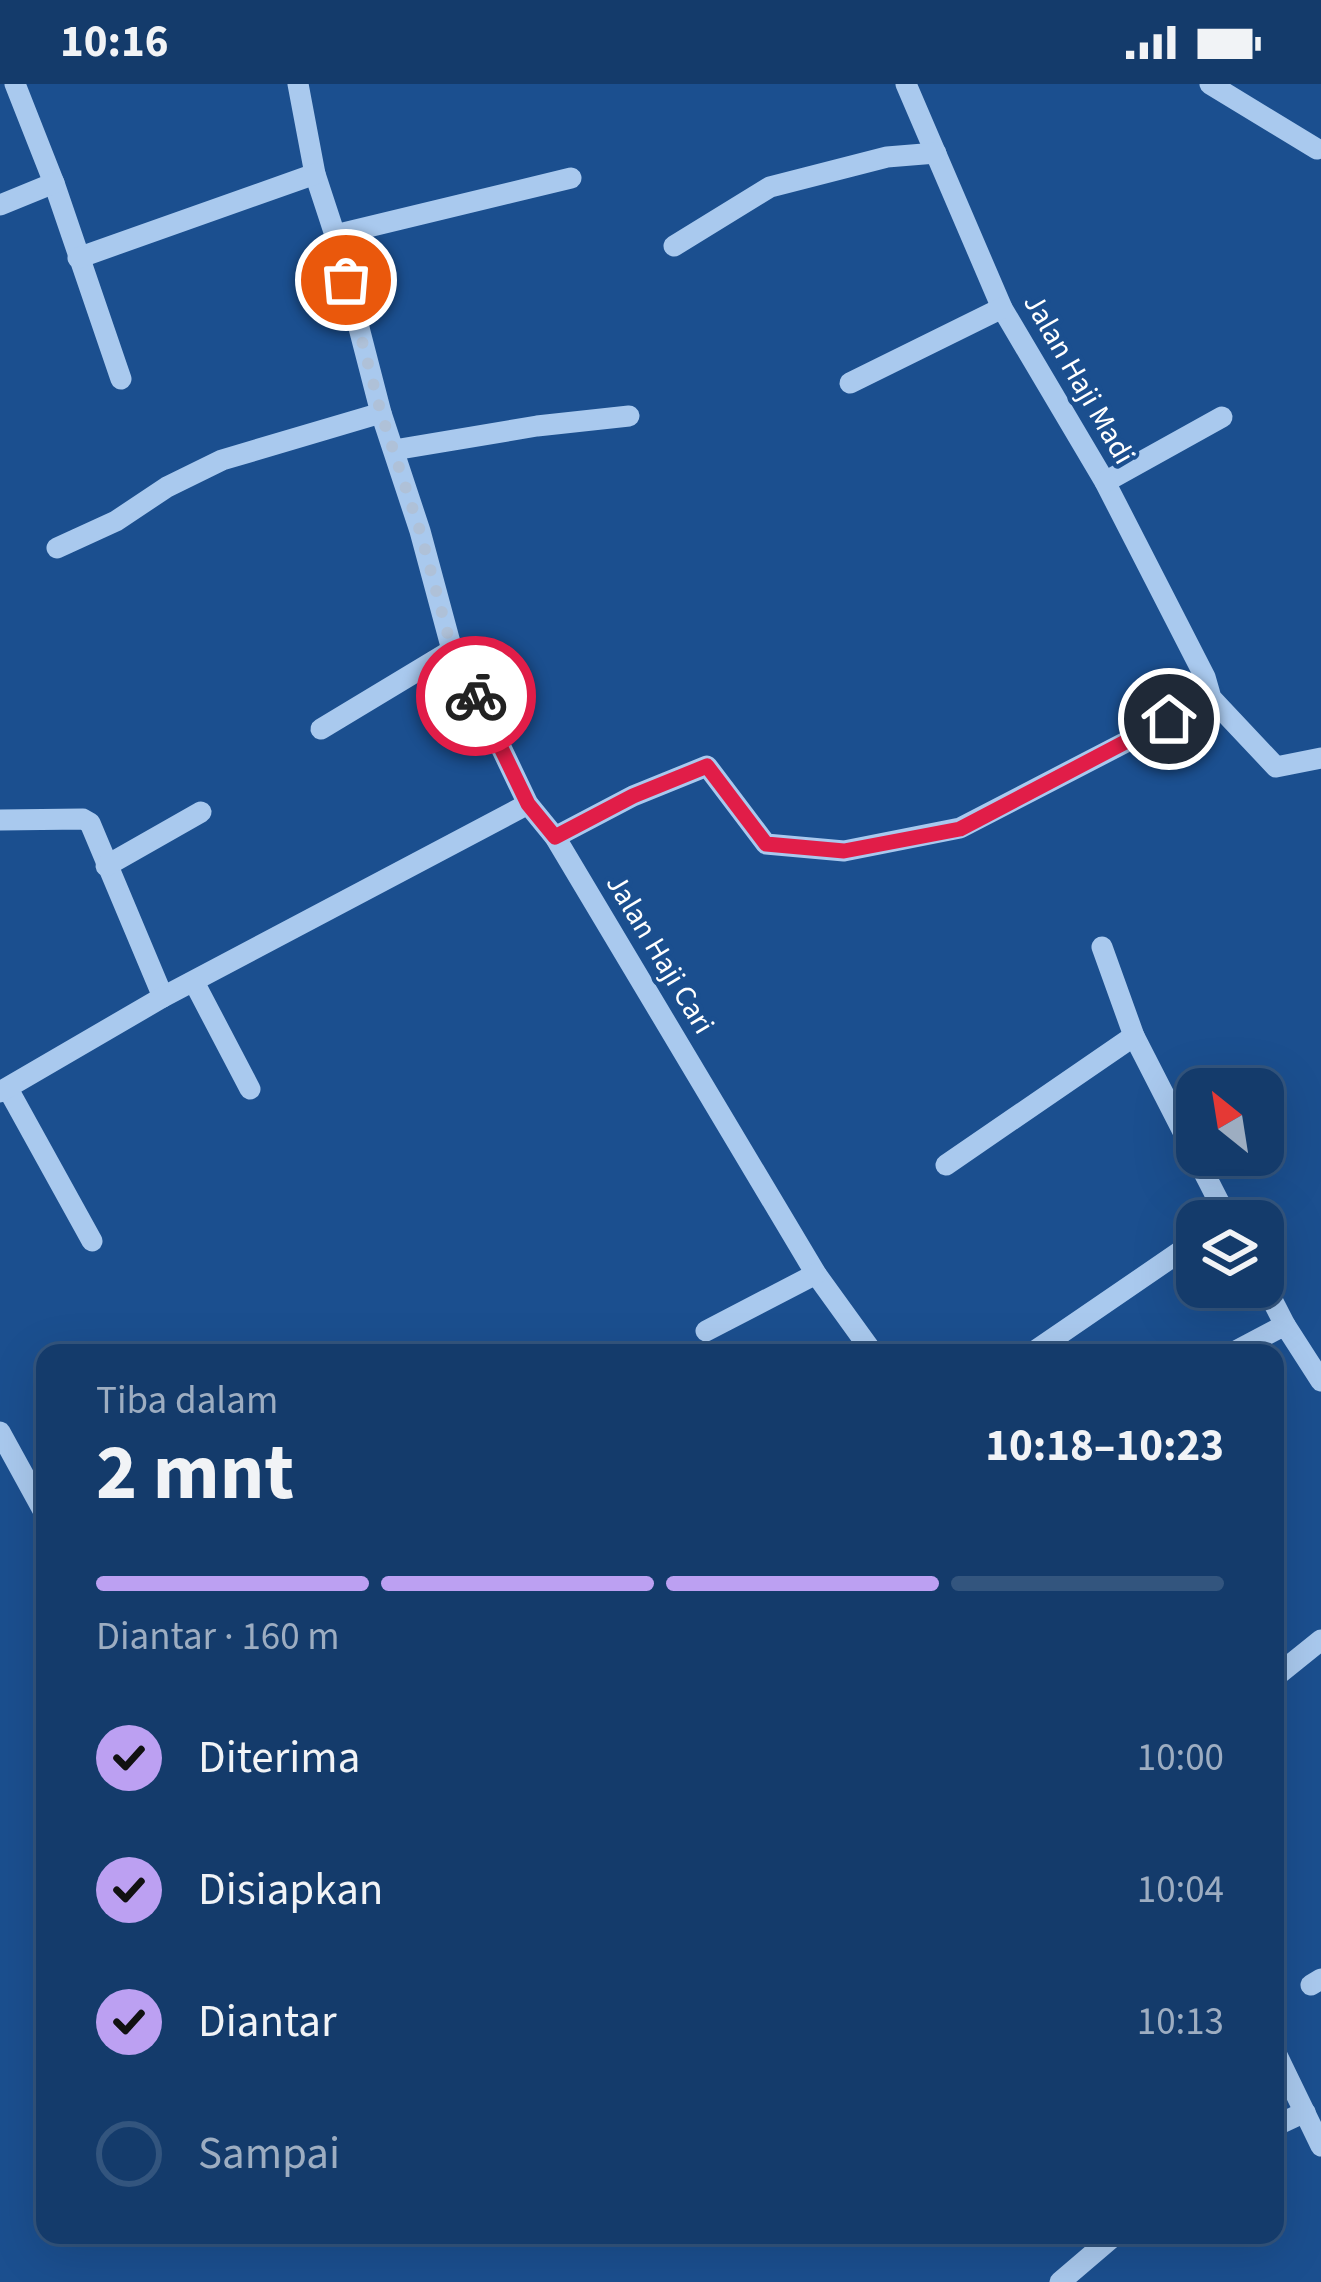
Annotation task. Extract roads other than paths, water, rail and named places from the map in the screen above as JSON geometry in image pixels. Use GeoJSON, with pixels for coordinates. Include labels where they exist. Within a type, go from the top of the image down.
{"type":"FeatureCollection","features":[{"type":"Feature","properties":{"kind":"street"},"geometry":{"type":"LineString","coordinates":[[15,84],[121,379]]}},
{"type":"Feature","properties":{"kind":"street","name":"Jalan Haji Cari"},"geometry":{"type":"LineString","coordinates":[[298,84],[315,174],[452,650],[528,804],[555,837],[816,1274],[867,1344]]}},
{"type":"Feature","properties":{"kind":"street","name":"Jalan Haji Madi"},"geometry":{"type":"LineString","coordinates":[[907,84],[1002,308],[1105,482],[1205,677],[1210,698]]}},
{"type":"Feature","properties":{"kind":"street"},"geometry":{"type":"LineString","coordinates":[[1210,84],[1317,148]]}},
{"type":"Feature","properties":{"kind":"street"},"geometry":{"type":"LineString","coordinates":[[674,246],[770,187],[887,158],[936,153]]}},
{"type":"Feature","properties":{"kind":"street"},"geometry":{"type":"LineString","coordinates":[[78,258],[315,174]]}},
{"type":"Feature","properties":{"kind":"street"},"geometry":{"type":"LineString","coordinates":[[335,235],[571,178]]}},
{"type":"Feature","properties":{"kind":"street"},"geometry":{"type":"LineString","coordinates":[[0,205],[54,183]]}},
{"type":"Feature","properties":{"kind":"street"},"geometry":{"type":"LineString","coordinates":[[850,383],[1002,308]]}},
{"type":"Feature","properties":{"kind":"street"},"geometry":{"type":"LineString","coordinates":[[57,548],[116,521],[167,487],[222,460],[381,413]]}},
{"type":"Feature","properties":{"kind":"street"},"geometry":{"type":"LineString","coordinates":[[394,450],[629,416]]}},
{"type":"Feature","properties":{"kind":"street"},"geometry":{"type":"LineString","coordinates":[[1105,482],[1222,417]]}},
{"type":"Feature","properties":{"kind":"street"},"geometry":{"type":"LineString","coordinates":[[321,729],[452,650]]}},
{"type":"Feature","properties":{"kind":"street"},"geometry":{"type":"LineString","coordinates":[[555,837],[633,796],[707,766],[766,844],[844,851],[960,829],[1210,698],[1276,767],[1321,758]]}},
{"type":"Feature","properties":{"kind":"street"},"geometry":{"type":"LineString","coordinates":[[92,1241],[4,1090],[164,997],[528,804]]}},
{"type":"Feature","properties":{"kind":"street"},"geometry":{"type":"LineString","coordinates":[[106,866],[201,812]]}},
{"type":"Feature","properties":{"kind":"street"},"geometry":{"type":"LineString","coordinates":[[0,820],[83,819],[94,831],[164,997]]}},
{"type":"Feature","properties":{"kind":"street"},"geometry":{"type":"LineString","coordinates":[[1102,947],[1134,1036],[1218,1200]]}},
{"type":"Feature","properties":{"kind":"street"},"geometry":{"type":"LineString","coordinates":[[194,982],[250,1089]]}},
{"type":"Feature","properties":{"kind":"street"},"geometry":{"type":"LineString","coordinates":[[946,1165],[1134,1036]]}},
{"type":"Feature","properties":{"kind":"street"},"geometry":{"type":"LineString","coordinates":[[1045,1344],[1176,1254]]}},
{"type":"Feature","properties":{"kind":"street"},"geometry":{"type":"LineString","coordinates":[[706,1331],[816,1274]]}},
{"type":"Feature","properties":{"kind":"street"},"geometry":{"type":"LineString","coordinates":[[1277,1308],[1321,1382]]}},
{"type":"Feature","properties":{"kind":"street"},"geometry":{"type":"LineString","coordinates":[[1248,1344],[1285,1324]]}},
{"type":"Feature","properties":{"kind":"street"},"geometry":{"type":"LineString","coordinates":[[0,1432],[36,1498]]}},
{"type":"Feature","properties":{"kind":"street"},"geometry":{"type":"LineString","coordinates":[[1284,1670],[1321,1640]]}},
{"type":"Feature","properties":{"kind":"street"},"geometry":{"type":"LineString","coordinates":[[1284,2069],[1321,2146]]}},
{"type":"Feature","properties":{"kind":"street"},"geometry":{"type":"LineString","coordinates":[[1284,2122],[1305,2112]]}},
{"type":"Feature","properties":{"kind":"street"},"geometry":{"type":"LineString","coordinates":[[1060,2282],[1104,2244]]}}]}
